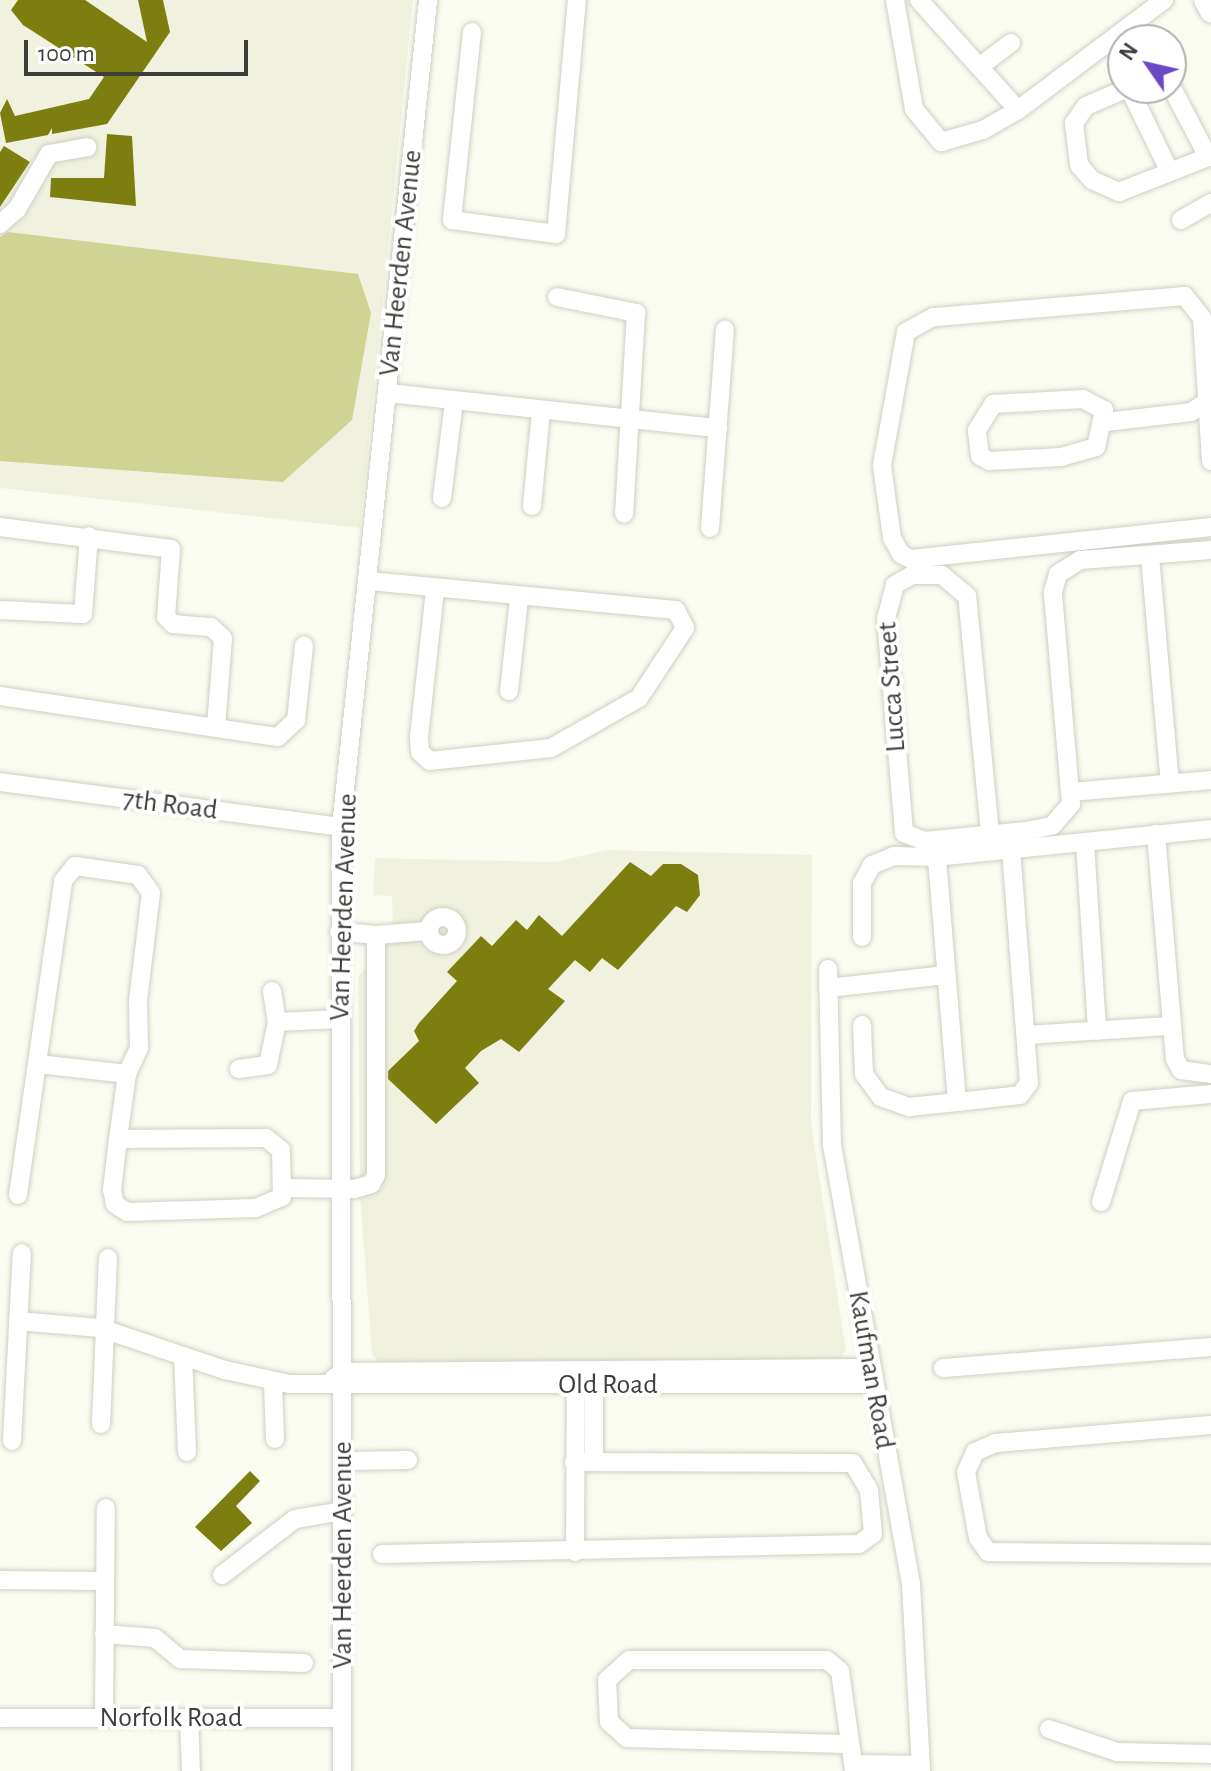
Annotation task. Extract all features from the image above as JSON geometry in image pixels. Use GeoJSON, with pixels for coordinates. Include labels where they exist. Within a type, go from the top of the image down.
{"type":"FeatureCollection","features":[{"type":"Feature","properties":{"kind":"main road"},"geometry":{"type":"LineString","coordinates":[[1205,0],[1211,11]]}},
{"type":"Feature","properties":{"kind":"street","name":"Van Heerden Avenue"},"geometry":{"type":"LineString","coordinates":[[342,1771],[344,1379],[339,1019],[341,827],[428,0]]}},
{"type":"Feature","properties":{"kind":"street"},"geometry":{"type":"LineString","coordinates":[[472,32],[452,220],[556,234],[577,0]]}},
{"type":"Feature","properties":{"kind":"street"},"geometry":{"type":"LineString","coordinates":[[895,0],[914,109],[941,142],[983,130],[1018,110],[1164,0]]}},
{"type":"Feature","properties":{"kind":"street"},"geometry":{"type":"LineString","coordinates":[[925,2],[1018,110]]}},
{"type":"Feature","properties":{"kind":"street"},"geometry":{"type":"LineString","coordinates":[[979,67],[1011,43]]}},
{"type":"Feature","properties":{"kind":"street"},"geometry":{"type":"LineString","coordinates":[[1107,99],[1078,114],[1073,132],[1079,165],[1092,180],[1119,192],[1209,156],[1181,104]]}},
{"type":"Feature","properties":{"kind":"street"},"geometry":{"type":"LineString","coordinates":[[1136,104],[1170,172]]}},
{"type":"Feature","properties":{"kind":"street"},"geometry":{"type":"LineString","coordinates":[[0,224],[17,209],[49,154],[87,147]]}},
{"type":"Feature","properties":{"kind":"street"},"geometry":{"type":"LineString","coordinates":[[1181,220],[1211,203]]}},
{"type":"Feature","properties":{"kind":"street"},"geometry":{"type":"LineString","coordinates":[[1211,461],[1205,410],[1202,318],[1185,296],[922,319],[902,343],[882,475],[894,544],[911,559],[1211,527]]}},
{"type":"Feature","properties":{"kind":"street"},"geometry":{"type":"LineString","coordinates":[[557,297],[636,313],[624,514]]}},
{"type":"Feature","properties":{"kind":"street"},"geometry":{"type":"LineString","coordinates":[[710,528],[725,330]]}},
{"type":"Feature","properties":{"kind":"street"},"geometry":{"type":"LineString","coordinates":[[388,393],[718,428]]}},
{"type":"Feature","properties":{"kind":"street"},"geometry":{"type":"LineString","coordinates":[[1083,399],[1102,407],[1106,422],[1103,440],[1086,452],[989,461],[977,451],[980,420],[993,404],[1083,399]]}},
{"type":"Feature","properties":{"kind":"street"},"geometry":{"type":"LineString","coordinates":[[442,498],[454,401]]}},
{"type":"Feature","properties":{"kind":"street"},"geometry":{"type":"LineString","coordinates":[[532,506],[541,410]]}},
{"type":"Feature","properties":{"kind":"street"},"geometry":{"type":"LineString","coordinates":[[1106,422],[1205,410]]}},
{"type":"Feature","properties":{"kind":"street"},"geometry":{"type":"LineString","coordinates":[[0,527],[154,543],[173,552],[166,617],[180,626],[211,627],[223,638],[216,727]]}},
{"type":"Feature","properties":{"kind":"street"},"geometry":{"type":"LineString","coordinates":[[0,610],[83,614],[89,536]]}},
{"type":"Feature","properties":{"kind":"street"},"geometry":{"type":"LineString","coordinates":[[990,833],[1052,826],[1070,807],[1054,585],[1074,561],[1211,550]]}},
{"type":"Feature","properties":{"kind":"street"},"geometry":{"type":"LineString","coordinates":[[1150,556],[1170,783]]}},
{"type":"Feature","properties":{"kind":"street","name":"Lucca Street"},"geometry":{"type":"LineString","coordinates":[[942,575],[967,596],[990,833],[919,841],[901,825],[886,618],[901,579],[942,575]]}},
{"type":"Feature","properties":{"kind":"street"},"geometry":{"type":"LineString","coordinates":[[369,581],[519,599],[676,610],[685,628],[639,698],[551,748],[430,761],[420,752],[419,737],[435,589]]}},
{"type":"Feature","properties":{"kind":"street"},"geometry":{"type":"LineString","coordinates":[[509,691],[519,599]]}},
{"type":"Feature","properties":{"kind":"street"},"geometry":{"type":"LineString","coordinates":[[0,696],[278,737],[289,732],[304,645]]}},
{"type":"Feature","properties":{"kind":"street"},"geometry":{"type":"LineString","coordinates":[[1071,792],[1211,780]]}},
{"type":"Feature","properties":{"kind":"street","name":"7th Road"},"geometry":{"type":"LineString","coordinates":[[0,782],[341,827]]}},
{"type":"Feature","properties":{"kind":"street"},"geometry":{"type":"LineString","coordinates":[[862,937],[862,883],[872,865],[894,856],[937,857],[1211,829]]}},
{"type":"Feature","properties":{"kind":"street"},"geometry":{"type":"LineString","coordinates":[[1156,834],[1172,1026],[1181,1070],[1211,1074]]}},
{"type":"Feature","properties":{"kind":"street"},"geometry":{"type":"LineString","coordinates":[[1085,843],[1097,1031]]}},
{"type":"Feature","properties":{"kind":"street"},"geometry":{"type":"LineString","coordinates":[[862,1025],[864,1074],[881,1097],[909,1107],[1023,1094],[1029,1083],[1027,1035],[1011,848]]}},
{"type":"Feature","properties":{"kind":"street"},"geometry":{"type":"LineString","coordinates":[[937,857],[957,1102]]}},
{"type":"Feature","properties":{"kind":"street"},"geometry":{"type":"LineString","coordinates":[[18,1195],[63,881],[69,869],[81,866],[138,875],[151,893],[138,1001],[139,1048],[127,1074],[118,1139],[112,1190],[115,1204],[127,1212],[268,1206],[280,1201],[284,1188],[281,1150],[266,1138],[118,1139]]}},
{"type":"Feature","properties":{"kind":"street"},"geometry":{"type":"LineString","coordinates":[[339,932],[376,935],[428,931]]}},
{"type":"Feature","properties":{"kind":"street"},"geometry":{"type":"LineString","coordinates":[[284,1188],[368,1186],[376,1175],[376,935]]}},
{"type":"Feature","properties":{"kind":"street","name":"Kaufman Road"},"geometry":{"type":"LineString","coordinates":[[828,969],[832,1145],[914,1604],[921,1768]]}},
{"type":"Feature","properties":{"kind":"street"},"geometry":{"type":"LineString","coordinates":[[828,988],[946,975]]}},
{"type":"Feature","properties":{"kind":"street"},"geometry":{"type":"LineString","coordinates":[[239,1069],[268,1065],[277,1022],[272,991]]}},
{"type":"Feature","properties":{"kind":"street"},"geometry":{"type":"LineString","coordinates":[[277,1022],[339,1019]]}},
{"type":"Feature","properties":{"kind":"street"},"geometry":{"type":"LineString","coordinates":[[1027,1035],[1172,1026]]}},
{"type":"Feature","properties":{"kind":"street"},"geometry":{"type":"LineString","coordinates":[[38,1064],[127,1074]]}},
{"type":"Feature","properties":{"kind":"street"},"geometry":{"type":"LineString","coordinates":[[1101,1202],[1132,1101],[1211,1094]]}},
{"type":"Feature","properties":{"kind":"street"},"geometry":{"type":"LineString","coordinates":[[12,1441],[7,1341],[18,1321],[22,1253]]}},
{"type":"Feature","properties":{"kind":"street"},"geometry":{"type":"LineString","coordinates":[[101,1424],[108,1258]]}},
{"type":"Feature","properties":{"kind":"street","name":"Old Road"},"geometry":{"type":"LineString","coordinates":[[18,1321],[106,1330],[273,1382],[871,1376]]}},
{"type":"Feature","properties":{"kind":"street"},"geometry":{"type":"LineString","coordinates":[[943,1368],[1211,1347]]}},
{"type":"Feature","properties":{"kind":"street"},"geometry":{"type":"LineString","coordinates":[[183,1356],[187,1452]]}},
{"type":"Feature","properties":{"kind":"street"},"geometry":{"type":"LineString","coordinates":[[585,1378],[594,1462]]}},
{"type":"Feature","properties":{"kind":"street"},"geometry":{"type":"LineString","coordinates":[[575,1552],[574,1462],[585,1378]]}},
{"type":"Feature","properties":{"kind":"street"},"geometry":{"type":"LineString","coordinates":[[273,1382],[275,1439]]}},
{"type":"Feature","properties":{"kind":"street"},"geometry":{"type":"LineString","coordinates":[[1211,1425],[996,1443],[975,1452],[966,1472],[978,1538],[988,1552],[1211,1554]]}},
{"type":"Feature","properties":{"kind":"street"},"geometry":{"type":"LineString","coordinates":[[344,1461],[408,1460]]}},
{"type":"Feature","properties":{"kind":"street"},"geometry":{"type":"LineString","coordinates":[[382,1554],[859,1544],[873,1534],[869,1490],[853,1463],[574,1462]]}},
{"type":"Feature","properties":{"kind":"street"},"geometry":{"type":"LineString","coordinates":[[104,1717],[106,1508]]}},
{"type":"Feature","properties":{"kind":"street"},"geometry":{"type":"LineString","coordinates":[[222,1575],[295,1519],[343,1511]]}},
{"type":"Feature","properties":{"kind":"street"},"geometry":{"type":"LineString","coordinates":[[0,1580],[104,1581]]}},
{"type":"Feature","properties":{"kind":"street"},"geometry":{"type":"LineString","coordinates":[[104,1634],[155,1638],[180,1659],[304,1663]]}},
{"type":"Feature","properties":{"kind":"street"},"geometry":{"type":"LineString","coordinates":[[845,1744],[627,1738],[609,1722],[607,1680],[629,1660],[827,1660],[840,1671],[845,1744],[855,1768],[921,1768]]}},
{"type":"Feature","properties":{"kind":"street","name":"Norfolk Road"},"geometry":{"type":"LineString","coordinates":[[0,1718],[342,1718]]}},
{"type":"Feature","properties":{"kind":"street"},"geometry":{"type":"LineString","coordinates":[[189,1719],[191,1771]]}},
{"type":"Feature","properties":{"kind":"street"},"geometry":{"type":"LineString","coordinates":[[1049,1729],[1117,1752],[1211,1754]]}},
{"type":"Feature","properties":{"kind":"shaded area"},"geometry":{"type":"Polygon","coordinates":[[[0,0],[413,0],[360,528],[0,488],[0,0]]]}},
{"type":"Feature","properties":{"kind":"shaded area"},"geometry":{"type":"Polygon","coordinates":[[[607,850],[812,855],[811,1123],[846,1351],[838,1360],[379,1361],[372,1355],[360,1195],[358,977],[366,968],[370,942],[393,930],[392,896],[373,895],[375,858],[555,862],[607,850]]]}},
{"type":"Feature","properties":{"kind":"green space"},"geometry":{"type":"Polygon","coordinates":[[[8,232],[358,274],[371,313],[352,420],[283,482],[0,461],[0,237],[8,232]]]}},
{"type":"Feature","properties":{"kind":"building"},"geometry":{"type":"Polygon","coordinates":[[[18,0],[85,0],[147,42],[138,0],[163,0],[170,32],[107,124],[52,134],[52,128],[48,135],[6,143],[0,113],[7,99],[15,116],[89,99],[104,77],[23,25],[11,10],[18,0]]]}},
{"type":"Feature","properties":{"kind":"building"},"geometry":{"type":"Polygon","coordinates":[[[107,134],[132,136],[136,206],[50,197],[51,178],[104,178],[107,134]]]}},
{"type":"Feature","properties":{"kind":"building"},"geometry":{"type":"Polygon","coordinates":[[[4,146],[30,162],[0,207],[0,152],[4,146]]]}},
{"type":"Feature","properties":{"kind":"building"},"geometry":{"type":"Polygon","coordinates":[[[630,862],[651,876],[663,864],[681,864],[698,875],[700,895],[687,912],[676,906],[618,970],[602,958],[590,972],[575,960],[548,989],[565,1001],[519,1052],[501,1039],[481,1051],[465,1068],[479,1083],[436,1124],[388,1079],[388,1071],[419,1041],[414,1031],[419,1023],[457,981],[447,972],[481,936],[492,946],[516,920],[527,930],[539,915],[562,936],[630,862]]]}},
{"type":"Feature","properties":{"kind":"building"},"geometry":{"type":"Polygon","coordinates":[[[250,1471],[260,1481],[236,1506],[252,1523],[221,1551],[195,1527],[250,1471]]]}}]}
